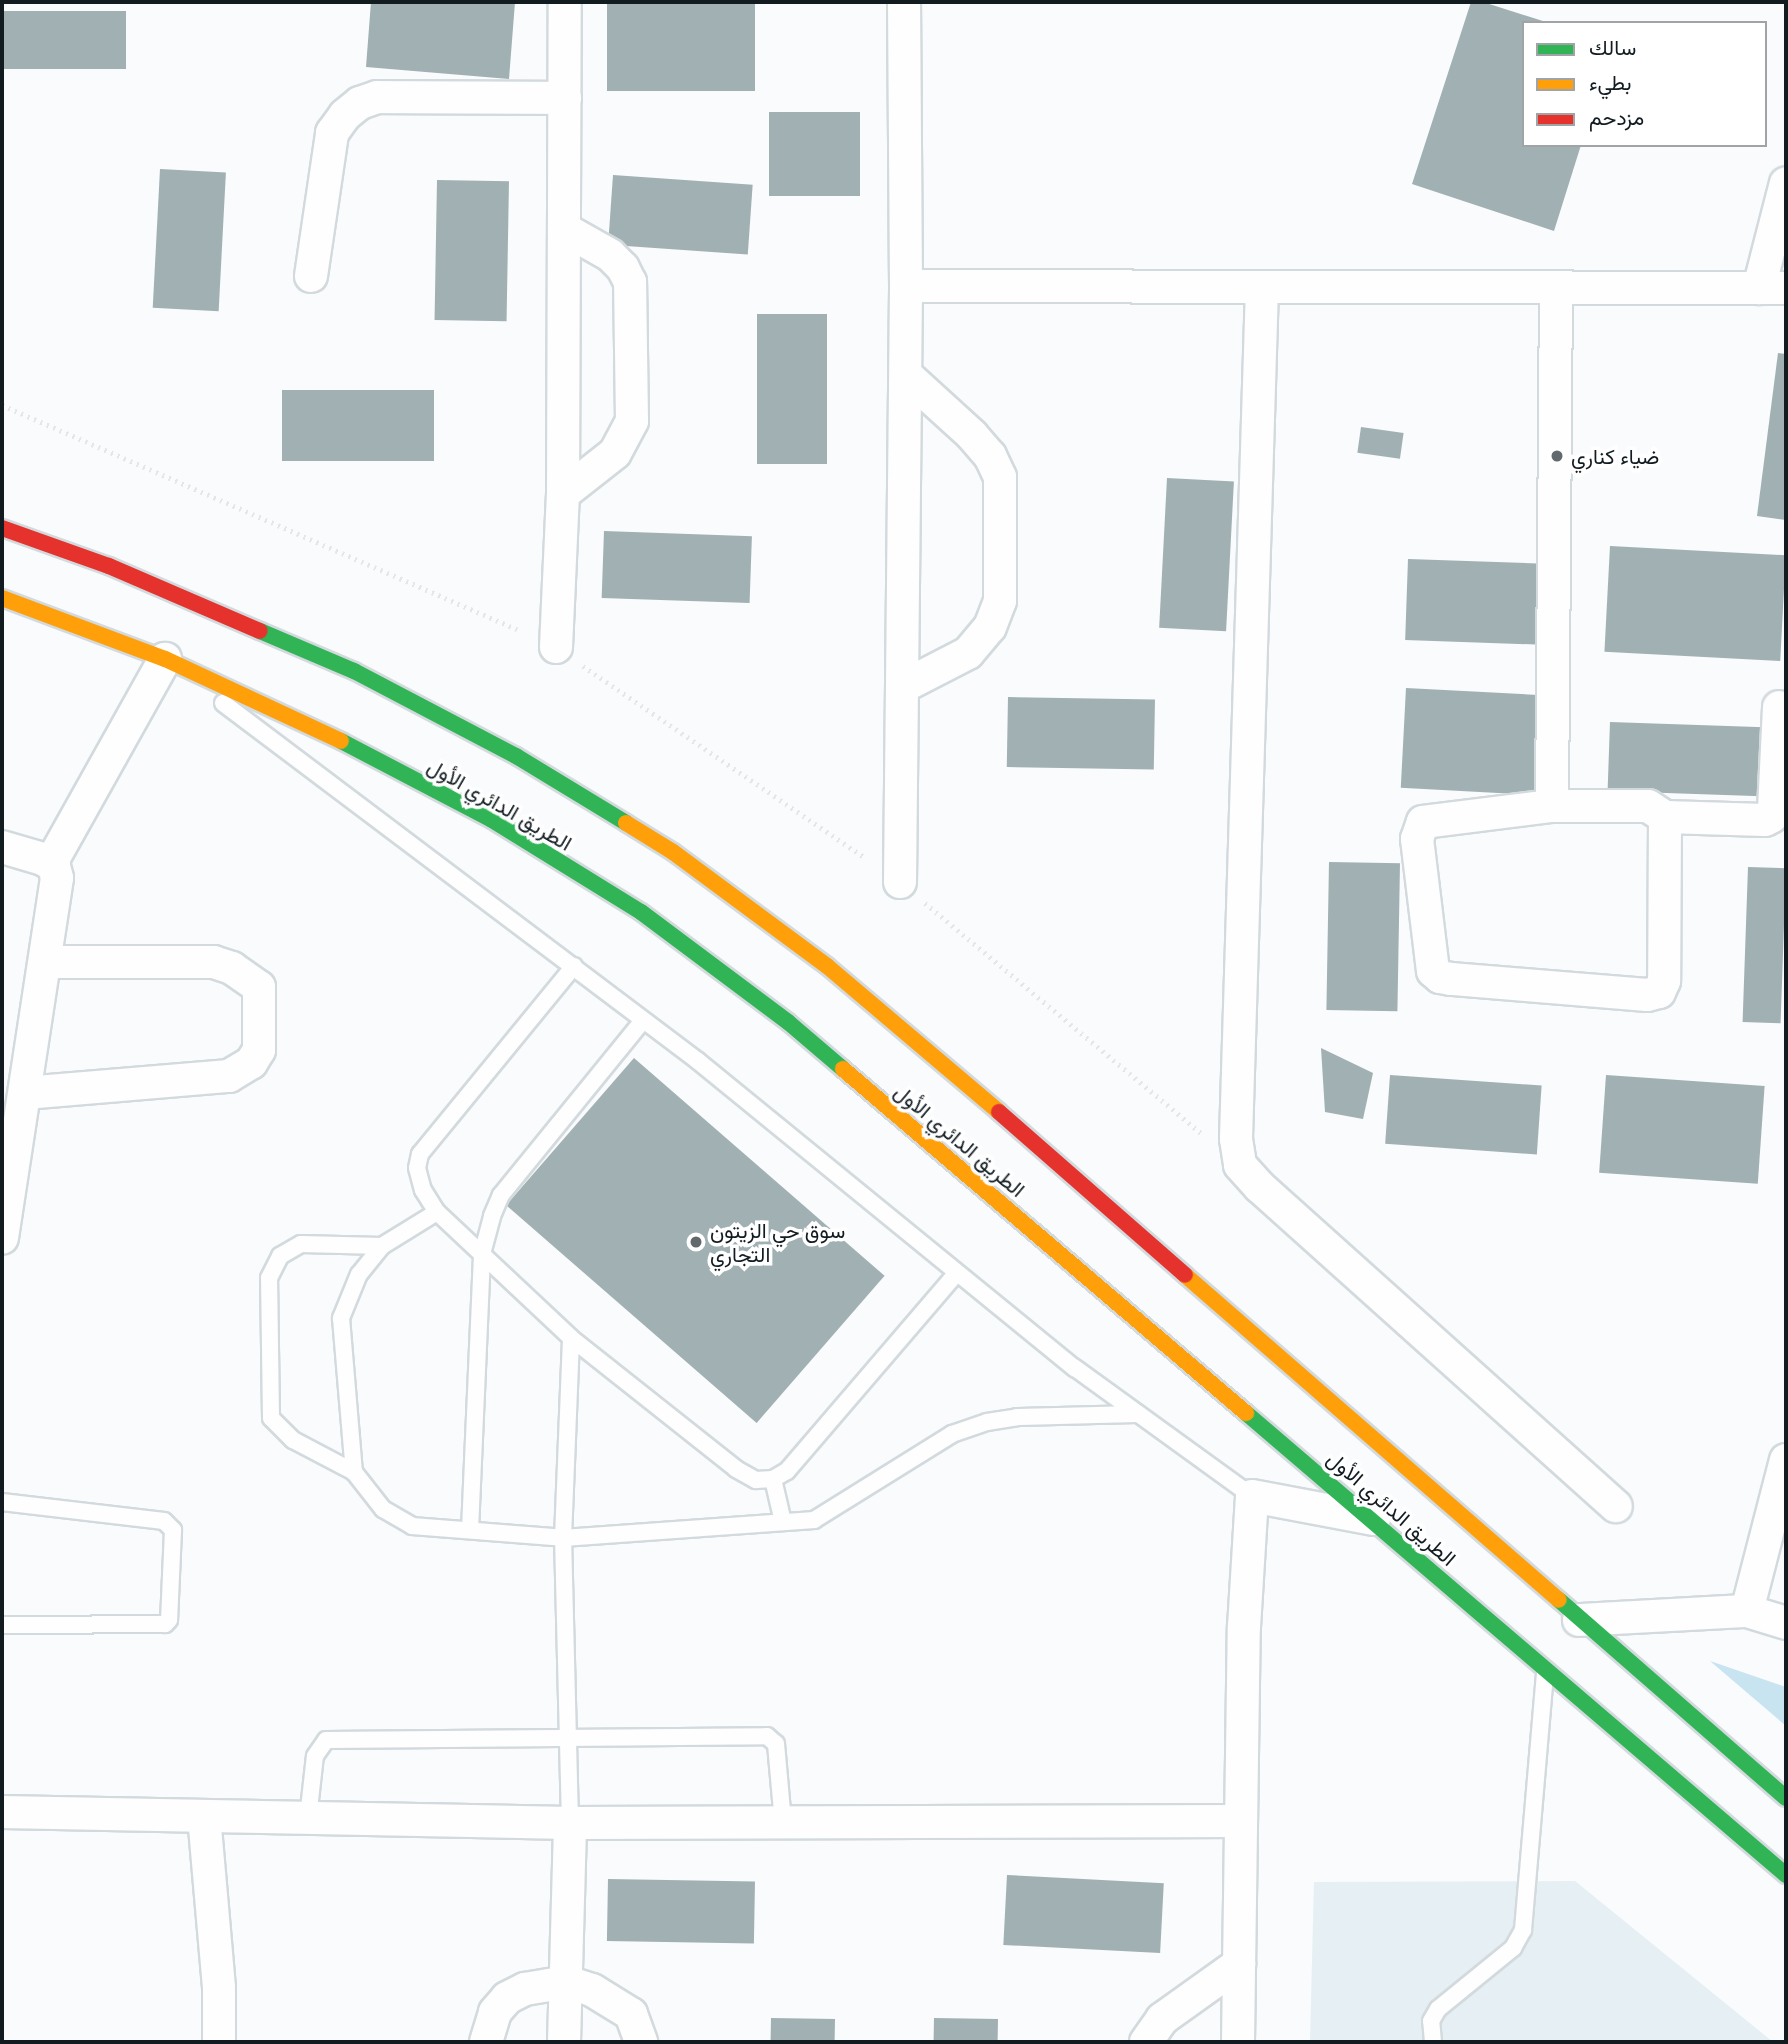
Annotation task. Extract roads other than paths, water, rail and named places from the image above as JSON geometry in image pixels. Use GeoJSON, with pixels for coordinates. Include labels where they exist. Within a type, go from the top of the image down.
{"type":"FeatureCollection","features":[{"type":"Feature","properties":{"kind":"main road","name":"الطريق الدائري الأول"},"geometry":{"type":"LineString","coordinates":[[2,528],[109,566],[354,671],[516,756],[673,852],[827,966],[953,1073],[1786,1798]]}},
{"type":"Feature","properties":{"kind":"main road","name":"الطريق الدائري الأول"},"geometry":{"type":"LineString","coordinates":[[2,598],[165,659],[346,743],[492,820],[641,912],[789,1022],[1374,1519],[1786,1875]]}},
{"type":"Feature","properties":{"kind":"street"},"geometry":{"type":"LineString","coordinates":[[556,647],[564,494],[565,2]]}},
{"type":"Feature","properties":{"kind":"street"},"geometry":{"type":"LineString","coordinates":[[900,882],[906,374],[904,2]]}},
{"type":"Feature","properties":{"kind":"street"},"geometry":{"type":"LineString","coordinates":[[311,276],[332,133],[345,115],[360,103],[377,97],[565,97]]}},
{"type":"Feature","properties":{"kind":"street"},"geometry":{"type":"LineString","coordinates":[[906,286],[1772,288],[1786,183]]}},
{"type":"Feature","properties":{"kind":"street"},"geometry":{"type":"LineString","coordinates":[[564,494],[615,453],[632,421],[630,282],[623,268],[610,255],[566,230]]}},
{"type":"Feature","properties":{"kind":"street"},"geometry":{"type":"LineString","coordinates":[[1262,287],[1236,1139],[1240,1165],[1260,1187],[1616,1506]]}},
{"type":"Feature","properties":{"kind":"street"},"geometry":{"type":"LineString","coordinates":[[1552,806],[1556,288]]}},
{"type":"Feature","properties":{"kind":"street"},"geometry":{"type":"LineString","coordinates":[[904,686],[968,653],[990,627],[1000,601],[1000,477],[990,456],[972,435],[906,374]]}},
{"type":"Feature","properties":{"kind":"street"},"geometry":{"type":"LineString","coordinates":[[51,863],[165,659]]}},
{"type":"Feature","properties":{"kind":"street"},"geometry":{"type":"LineString","coordinates":[[1665,817],[1664,981],[1660,992],[1647,995],[1440,978],[1433,971],[1417,839],[1420,826],[1428,819],[1552,806],[1648,806],[1665,817],[1765,820],[1771,817],[1779,707]]}},
{"type":"Feature","properties":{"kind":"street"},"geometry":{"type":"LineString","coordinates":[[2,848],[34,855],[51,863],[57,878],[2,1238]]}},
{"type":"Feature","properties":{"kind":"street"},"geometry":{"type":"LineString","coordinates":[[24,1093],[229,1076],[251,1063],[259,1050],[259,988],[232,968],[214,962],[45,962]]}},
{"type":"Feature","properties":{"kind":"street"},"geometry":{"type":"LineString","coordinates":[[1747,1611],[1786,1460]]}},
{"type":"Feature","properties":{"kind":"street"},"geometry":{"type":"LineString","coordinates":[[1238,2042],[1244,1627],[1252,1496],[1374,1519]]}},
{"type":"Feature","properties":{"kind":"street"},"geometry":{"type":"LineString","coordinates":[[1579,1620],[1747,1611],[1786,1623]]}},
{"type":"Feature","properties":{"kind":"street"},"geometry":{"type":"LineString","coordinates":[[2,1812],[570,1823],[1241,1821]]}},
{"type":"Feature","properties":{"kind":"street"},"geometry":{"type":"LineString","coordinates":[[204,1816],[219,1988],[219,2042]]}},
{"type":"Feature","properties":{"kind":"street"},"geometry":{"type":"LineString","coordinates":[[564,2042],[570,1823]]}},
{"type":"Feature","properties":{"kind":"street"},"geometry":{"type":"LineString","coordinates":[[1146,2042],[1162,2019],[1239,1964]]}},
{"type":"Feature","properties":{"kind":"street"},"geometry":{"type":"LineString","coordinates":[[486,2042],[495,2012],[507,1998],[525,1989],[567,1982],[615,2001],[631,2014],[641,2042]]}},
{"type":"Feature","properties":{"kind":"lane"},"geometry":{"type":"LineString","coordinates":[[165,659],[575,966],[956,1274],[1138,1414],[1252,1496]]}},
{"type":"Feature","properties":{"kind":"lane"},"geometry":{"type":"LineString","coordinates":[[575,966],[420,1154],[417,1168],[423,1191],[437,1212],[571,1338],[736,1469],[756,1480],[773,1479],[787,1471],[956,1274]]}},
{"type":"Feature","properties":{"kind":"lane"},"geometry":{"type":"LineString","coordinates":[[470,1531],[482,1254],[492,1216],[501,1195],[643,1020]]}},
{"type":"Feature","properties":{"kind":"lane"},"geometry":{"type":"LineString","coordinates":[[354,1472],[341,1318],[359,1274],[382,1246],[437,1212]]}},
{"type":"Feature","properties":{"kind":"lane"},"geometry":{"type":"LineString","coordinates":[[382,1246],[301,1244],[280,1256],[269,1278],[271,1418],[293,1440],[354,1472],[383,1509],[412,1525],[563,1538],[814,1520],[952,1434],[987,1422],[1017,1417],[1138,1414]]}},
{"type":"Feature","properties":{"kind":"lane"},"geometry":{"type":"LineString","coordinates":[[570,1823],[563,1538],[571,1338]]}},
{"type":"Feature","properties":{"kind":"lane"},"geometry":{"type":"LineString","coordinates":[[773,1479],[783,1522]]}},
{"type":"Feature","properties":{"kind":"lane"},"geometry":{"type":"LineString","coordinates":[[2,1502],[164,1521],[173,1530],[169,1619],[166,1624],[2,1625]]}},
{"type":"Feature","properties":{"kind":"lane"},"geometry":{"type":"LineString","coordinates":[[1433,2042],[1431,2021],[1438,2009],[1513,1948],[1523,1930],[1546,1667]]}},
{"type":"Feature","properties":{"kind":"lane"},"geometry":{"type":"LineString","coordinates":[[309,1818],[315,1756],[326,1740],[568,1735],[768,1736],[776,1744],[783,1822]]}},
{"type":"Feature","properties":{"kind":"place","name":"ضياء كناري"},"geometry":{"type":"Point","coordinates":[1557,456]}},
{"type":"Feature","properties":{"kind":"place","name":"سوق حي الزيتون التجاري"},"geometry":{"type":"Point","coordinates":[696,1242]}}]}
